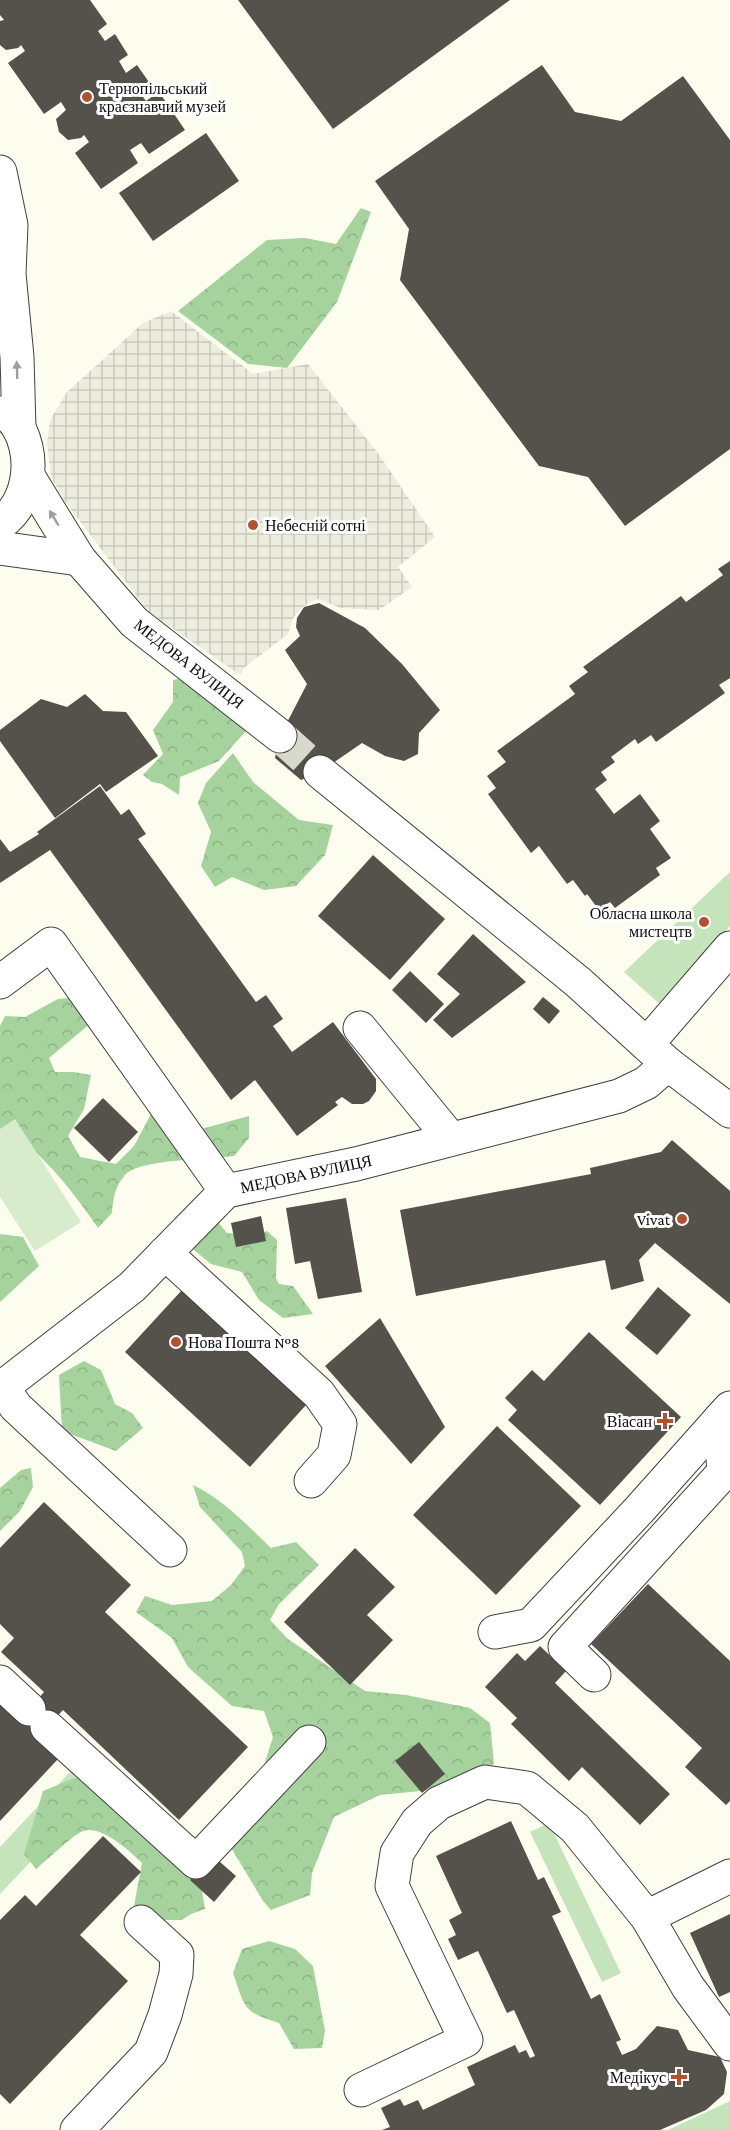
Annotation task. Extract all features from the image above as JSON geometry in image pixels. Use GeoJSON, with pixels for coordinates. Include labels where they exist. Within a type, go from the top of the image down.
{"type":"FeatureCollection","features":[{"type":"Feature","properties":{"kind":"street"},"geometry":{"type":"LineString","coordinates":[[0,172],[11,225],[4,280],[17,357],[10,418],[28,452],[28,476],[21,499],[7,519],[0,524]]}},
{"type":"Feature","properties":{"kind":"street","name":"МЕДОВА ВУЛИЦЯ"},"geometry":{"type":"LineString","coordinates":[[28,476],[79,560],[134,622],[280,736]]}},
{"type":"Feature","properties":{"kind":"street"},"geometry":{"type":"LineString","coordinates":[[0,548],[79,560]]}},
{"type":"Feature","properties":{"kind":"street"},"geometry":{"type":"LineString","coordinates":[[320,772],[578,982],[657,1054],[730,1112]]}},
{"type":"Feature","properties":{"kind":"street"},"geometry":{"type":"LineString","coordinates":[[0,982],[51,944],[226,1191]]}},
{"type":"Feature","properties":{"kind":"street","name":"МЕДОВА ВУЛИЦЯ"},"geometry":{"type":"LineString","coordinates":[[1,1388],[132,1287],[226,1191],[357,1164],[450,1138],[619,1096],[646,1083],[657,1054],[730,948]]}},
{"type":"Feature","properties":{"kind":"street"},"geometry":{"type":"LineString","coordinates":[[360,1028],[450,1138]]}},
{"type":"Feature","properties":{"kind":"street"},"geometry":{"type":"LineString","coordinates":[[165,1253],[319,1394],[340,1424],[334,1455],[311,1481]]}},
{"type":"Feature","properties":{"kind":"street"},"geometry":{"type":"LineString","coordinates":[[1,1388],[16,1407],[170,1550]]}},
{"type":"Feature","properties":{"kind":"street"},"geometry":{"type":"LineString","coordinates":[[495,1632],[531,1625],[725,1414]]}},
{"type":"Feature","properties":{"kind":"street"},"geometry":{"type":"LineString","coordinates":[[594,1675],[565,1647],[724,1472],[725,1414]]}},
{"type":"Feature","properties":{"kind":"street"},"geometry":{"type":"LineString","coordinates":[[0,1682],[196,1862],[309,1742]]}},
{"type":"Feature","properties":{"kind":"street"},"geometry":{"type":"LineString","coordinates":[[361,2090],[466,2040],[393,1886],[396,1853],[417,1822],[439,1803],[485,1782],[527,1788],[574,1828],[647,1917],[688,1987],[730,2044]]}},
{"type":"Feature","properties":{"kind":"street"},"geometry":{"type":"LineString","coordinates":[[647,1917],[730,1875]]}},
{"type":"Feature","properties":{"kind":"street"},"geometry":{"type":"LineString","coordinates":[[77,2130],[151,2052],[165,2015],[176,1974],[177,1955],[141,1922]]}},
{"type":"Feature","properties":{"kind":"green space"},"geometry":{"type":"Polygon","coordinates":[[[361,208],[371,212],[337,302],[287,368],[248,364],[178,311],[267,240],[305,238],[336,244],[361,208]]]}},
{"type":"Feature","properties":{"kind":"green space"},"geometry":{"type":"Polygon","coordinates":[[[184,678],[246,731],[219,761],[180,777],[179,795],[143,775],[163,754],[153,730],[173,702],[173,680],[184,678]]]}},
{"type":"Feature","properties":{"kind":"green space"},"geometry":{"type":"Polygon","coordinates":[[[233,753],[253,782],[299,820],[333,825],[325,855],[296,886],[264,890],[232,877],[215,887],[201,866],[211,832],[198,803],[206,783],[233,753]]]}},
{"type":"Feature","properties":{"kind":"green space"},"geometry":{"type":"Polygon","coordinates":[[[730,872],[730,926],[662,1006],[624,972],[730,872]]]}},
{"type":"Feature","properties":{"kind":"green space"},"geometry":{"type":"Polygon","coordinates":[[[81,997],[97,1018],[49,1058],[55,1072],[91,1075],[84,1109],[68,1136],[80,1157],[116,1164],[134,1146],[151,1114],[201,1129],[249,1116],[249,1138],[234,1156],[160,1163],[133,1170],[125,1175],[115,1193],[112,1213],[98,1228],[63,1181],[32,1149],[21,1140],[0,1145],[0,1026],[5,1016],[25,1017],[58,999],[81,997]]]}},
{"type":"Feature","properties":{"kind":"green space"},"geometry":{"type":"Polygon","coordinates":[[[15,1119],[81,1222],[35,1251],[0,1197],[0,1129],[15,1119]]]}},
{"type":"Feature","properties":{"kind":"green space"},"geometry":{"type":"Polygon","coordinates":[[[213,1216],[227,1233],[254,1237],[267,1231],[277,1240],[276,1278],[279,1284],[293,1286],[313,1314],[283,1318],[259,1300],[242,1272],[211,1264],[189,1246],[213,1216]]]}},
{"type":"Feature","properties":{"kind":"green space"},"geometry":{"type":"Polygon","coordinates":[[[0,1234],[23,1237],[39,1266],[0,1302],[0,1234]]]}},
{"type":"Feature","properties":{"kind":"green space"},"geometry":{"type":"Polygon","coordinates":[[[84,1361],[101,1370],[115,1404],[132,1413],[143,1428],[116,1451],[62,1431],[59,1375],[84,1361]]]}},
{"type":"Feature","properties":{"kind":"green space"},"geometry":{"type":"Polygon","coordinates":[[[31,1468],[33,1487],[20,1511],[0,1531],[0,1488],[21,1470],[31,1468]]]}},
{"type":"Feature","properties":{"kind":"green space"},"geometry":{"type":"Polygon","coordinates":[[[193,1485],[225,1505],[271,1548],[296,1542],[319,1565],[279,1604],[270,1620],[288,1639],[365,1691],[406,1695],[470,1708],[490,1723],[494,1764],[467,1780],[431,1790],[380,1795],[334,1817],[312,1873],[310,1895],[271,1910],[263,1901],[230,1846],[259,1781],[273,1737],[264,1711],[232,1706],[188,1667],[172,1638],[136,1612],[145,1596],[172,1605],[212,1601],[231,1585],[245,1566],[242,1552],[200,1507],[193,1485]]]}},
{"type":"Feature","properties":{"kind":"green space"},"geometry":{"type":"Polygon","coordinates":[[[83,1758],[107,1781],[0,1894],[0,1847],[83,1758]]]}},
{"type":"Feature","properties":{"kind":"green space"},"geometry":{"type":"Polygon","coordinates":[[[106,1765],[200,1879],[205,1909],[182,1920],[161,1920],[134,1906],[142,1863],[115,1840],[98,1832],[90,1830],[79,1833],[36,1869],[24,1854],[43,1791],[106,1765]]]}},
{"type":"Feature","properties":{"kind":"green space"},"geometry":{"type":"Polygon","coordinates":[[[549,1823],[621,1973],[602,1982],[530,1832],[549,1823]]]}},
{"type":"Feature","properties":{"kind":"green space"},"geometry":{"type":"Polygon","coordinates":[[[269,1941],[295,1949],[313,1966],[325,2031],[322,2048],[294,2049],[279,2023],[252,2012],[243,2001],[233,1973],[242,1949],[269,1941]]]}},
{"type":"Feature","properties":{"kind":"green space"},"geometry":{"type":"Polygon","coordinates":[[[730,2101],[730,2130],[668,2130],[730,2101]]]}},
{"type":"Feature","properties":{"kind":"shaded area"},"geometry":{"type":"Polygon","coordinates":[[[171,311],[253,374],[308,364],[380,456],[435,537],[398,567],[412,587],[379,610],[341,608],[317,599],[302,607],[293,618],[288,634],[245,667],[240,675],[148,611],[67,504],[51,477],[47,444],[50,420],[67,392],[143,323],[171,311]]]}},
{"type":"Feature","properties":{"kind":"building","name":"Тернопільський краєзнавчий музей"},"geometry":{"type":"Polygon","coordinates":[[[0,0],[90,0],[107,24],[98,31],[105,41],[115,34],[128,55],[119,61],[126,73],[137,65],[151,85],[140,93],[146,101],[159,92],[185,130],[149,154],[141,143],[130,150],[138,163],[101,189],[75,153],[89,142],[84,135],[81,138],[68,140],[59,132],[56,119],[66,110],[61,102],[44,114],[8,63],[25,51],[21,45],[18,48],[6,50],[0,45],[0,21],[4,20],[0,15],[0,0]]]}},
{"type":"Feature","properties":{"kind":"building"},"geometry":{"type":"Polygon","coordinates":[[[238,0],[510,0],[333,129],[238,0]]]}},
{"type":"Feature","properties":{"kind":"building"},"geometry":{"type":"Polygon","coordinates":[[[542,65],[575,112],[621,121],[683,76],[730,140],[730,449],[625,526],[588,477],[539,466],[400,280],[409,229],[375,181],[542,65]]]}},
{"type":"Feature","properties":{"kind":"building"},"geometry":{"type":"Polygon","coordinates":[[[206,133],[239,181],[153,241],[119,193],[206,133]]]}},
{"type":"Feature","properties":{"kind":"building"},"geometry":{"type":"Polygon","coordinates":[[[730,561],[730,678],[719,685],[725,693],[656,742],[651,735],[638,744],[635,739],[611,757],[615,762],[601,772],[607,780],[595,789],[614,814],[640,794],[660,821],[650,829],[671,858],[656,868],[660,875],[615,908],[610,902],[599,910],[573,880],[567,884],[539,846],[531,853],[488,794],[496,788],[487,776],[506,762],[497,751],[575,694],[569,686],[588,672],[583,667],[681,596],[686,602],[723,575],[718,569],[730,561]]]}},
{"type":"Feature","properties":{"kind":"building"},"geometry":{"type":"Polygon","coordinates":[[[319,603],[365,628],[402,664],[440,710],[419,733],[418,754],[404,761],[385,756],[362,743],[320,772],[301,780],[275,758],[280,736],[307,684],[285,650],[300,636],[296,627],[297,618],[304,607],[319,603]]]}},
{"type":"Feature","properties":{"kind":"building"},"geometry":{"type":"Polygon","coordinates":[[[85,694],[103,711],[126,712],[158,756],[106,792],[100,784],[55,818],[0,741],[0,730],[41,699],[67,707],[85,694]]]}},
{"type":"Feature","properties":{"kind":"building"},"geometry":{"type":"Polygon","coordinates":[[[100,786],[121,815],[129,809],[146,834],[138,839],[256,1002],[266,995],[283,1019],[273,1026],[292,1052],[333,1022],[376,1079],[376,1091],[369,1101],[363,1104],[352,1104],[342,1097],[335,1102],[338,1105],[297,1136],[255,1080],[231,1100],[50,850],[0,883],[0,839],[10,852],[39,834],[37,832],[100,786]]]}},
{"type":"Feature","properties":{"kind":"building"},"geometry":{"type":"Polygon","coordinates":[[[373,855],[445,919],[390,980],[318,916],[373,855]]]}},
{"type":"Feature","properties":{"kind":"building"},"geometry":{"type":"Polygon","coordinates":[[[473,934],[526,982],[452,1038],[433,1020],[460,994],[437,974],[473,934]]]}},
{"type":"Feature","properties":{"kind":"building"},"geometry":{"type":"Polygon","coordinates":[[[410,971],[444,1004],[426,1023],[392,990],[410,971]]]}},
{"type":"Feature","properties":{"kind":"building"},"geometry":{"type":"Polygon","coordinates":[[[543,997],[560,1011],[549,1024],[533,1009],[543,997]]]}},
{"type":"Feature","properties":{"kind":"building"},"geometry":{"type":"Polygon","coordinates":[[[103,1098],[138,1132],[109,1162],[74,1128],[103,1098]]]}},
{"type":"Feature","properties":{"kind":"building"},"geometry":{"type":"Polygon","coordinates":[[[672,1140],[730,1191],[730,1304],[655,1243],[639,1260],[644,1281],[611,1290],[605,1260],[416,1296],[400,1210],[591,1174],[590,1168],[661,1152],[672,1140]]]}},
{"type":"Feature","properties":{"kind":"building"},"geometry":{"type":"Polygon","coordinates":[[[346,1198],[362,1292],[318,1299],[310,1261],[295,1264],[286,1208],[346,1198]]]}},
{"type":"Feature","properties":{"kind":"building"},"geometry":{"type":"Polygon","coordinates":[[[261,1216],[266,1241],[236,1247],[231,1223],[261,1216]]]}},
{"type":"Feature","properties":{"kind":"building"},"geometry":{"type":"Polygon","coordinates":[[[658,1287],[691,1315],[657,1355],[625,1328],[658,1287]]]}},
{"type":"Feature","properties":{"kind":"building"},"geometry":{"type":"Polygon","coordinates":[[[182,1290],[306,1405],[250,1467],[125,1352],[182,1290]]]}},
{"type":"Feature","properties":{"kind":"building"},"geometry":{"type":"Polygon","coordinates":[[[380,1318],[445,1427],[411,1464],[325,1366],[380,1318]]]}},
{"type":"Feature","properties":{"kind":"building"},"geometry":{"type":"Polygon","coordinates":[[[589,1332],[681,1417],[600,1505],[508,1420],[517,1410],[505,1398],[532,1370],[544,1381],[589,1332]]]}},
{"type":"Feature","properties":{"kind":"building"},"geometry":{"type":"Polygon","coordinates":[[[497,1426],[581,1506],[496,1595],[413,1515],[497,1426]]]}},
{"type":"Feature","properties":{"kind":"building"},"geometry":{"type":"Polygon","coordinates":[[[44,1502],[131,1585],[105,1612],[248,1747],[179,1820],[63,1710],[37,1738],[58,1759],[0,1821],[0,1704],[29,1709],[44,1692],[1,1652],[14,1638],[0,1624],[0,1548],[44,1502]]]}},
{"type":"Feature","properties":{"kind":"building"},"geometry":{"type":"Polygon","coordinates":[[[355,1548],[395,1587],[367,1615],[393,1640],[350,1685],[284,1622],[355,1548]]]}},
{"type":"Feature","properties":{"kind":"building"},"geometry":{"type":"Polygon","coordinates":[[[648,1584],[730,1661],[730,1801],[726,1805],[685,1767],[702,1748],[591,1644],[648,1584]]]}},
{"type":"Feature","properties":{"kind":"building"},"geometry":{"type":"Polygon","coordinates":[[[540,1646],[566,1671],[555,1683],[670,1794],[640,1825],[582,1767],[569,1781],[511,1724],[517,1718],[485,1687],[517,1653],[525,1661],[540,1646]]]}},
{"type":"Feature","properties":{"kind":"building"},"geometry":{"type":"Polygon","coordinates":[[[419,1742],[445,1774],[422,1793],[395,1761],[419,1742]]]}},
{"type":"Feature","properties":{"kind":"building"},"geometry":{"type":"Polygon","coordinates":[[[511,1821],[538,1880],[544,1877],[561,1912],[552,1916],[591,1999],[600,1994],[621,2040],[616,2042],[622,2055],[636,2049],[657,2026],[678,2030],[688,2050],[720,2057],[727,2072],[724,2094],[706,2110],[660,2130],[382,2130],[390,2127],[381,2108],[400,2099],[404,2106],[418,2100],[423,2110],[475,2085],[467,2067],[515,2045],[519,2053],[526,2050],[530,2058],[535,2056],[514,2010],[507,2013],[478,1951],[458,1960],[448,1939],[456,1935],[449,1920],[462,1913],[436,1856],[511,1821]]]}},
{"type":"Feature","properties":{"kind":"building"},"geometry":{"type":"Polygon","coordinates":[[[103,1836],[141,1872],[80,1935],[128,1981],[10,2104],[0,2094],[0,1920],[25,1895],[36,1906],[103,1836]]]}},
{"type":"Feature","properties":{"kind":"building"},"geometry":{"type":"Polygon","coordinates":[[[212,1855],[236,1876],[214,1902],[190,1880],[212,1855]]]}},
{"type":"Feature","properties":{"kind":"building"},"geometry":{"type":"Polygon","coordinates":[[[730,1914],[730,1992],[719,1997],[690,1933],[730,1914]]]}},
{"type":"Feature","properties":{"kind":"tunnel"},"geometry":{"type":"LineString","coordinates":[[280,736],[320,772]]}},
{"type":"Feature","properties":{"kind":"place","name":"Тернопільський краєзнавчий музей"},"geometry":{"type":"Point","coordinates":[87,97]}},
{"type":"Feature","properties":{"kind":"place","name":"Небесній сотні"},"geometry":{"type":"Point","coordinates":[253,525]}},
{"type":"Feature","properties":{"kind":"place","name":"Обласна школа мистецтв"},"geometry":{"type":"Point","coordinates":[704,922]}},
{"type":"Feature","properties":{"kind":"place","name":"Vivat"},"geometry":{"type":"Point","coordinates":[682,1219]}},
{"type":"Feature","properties":{"kind":"place","name":"Нова Пошта №8"},"geometry":{"type":"Point","coordinates":[176,1342]}},
{"type":"Feature","properties":{"kind":"place","name":"Віасан"},"geometry":{"type":"Point","coordinates":[665,1421]}},
{"type":"Feature","properties":{"kind":"place","name":"Медікус"},"geometry":{"type":"Point","coordinates":[679,2077]}}]}
